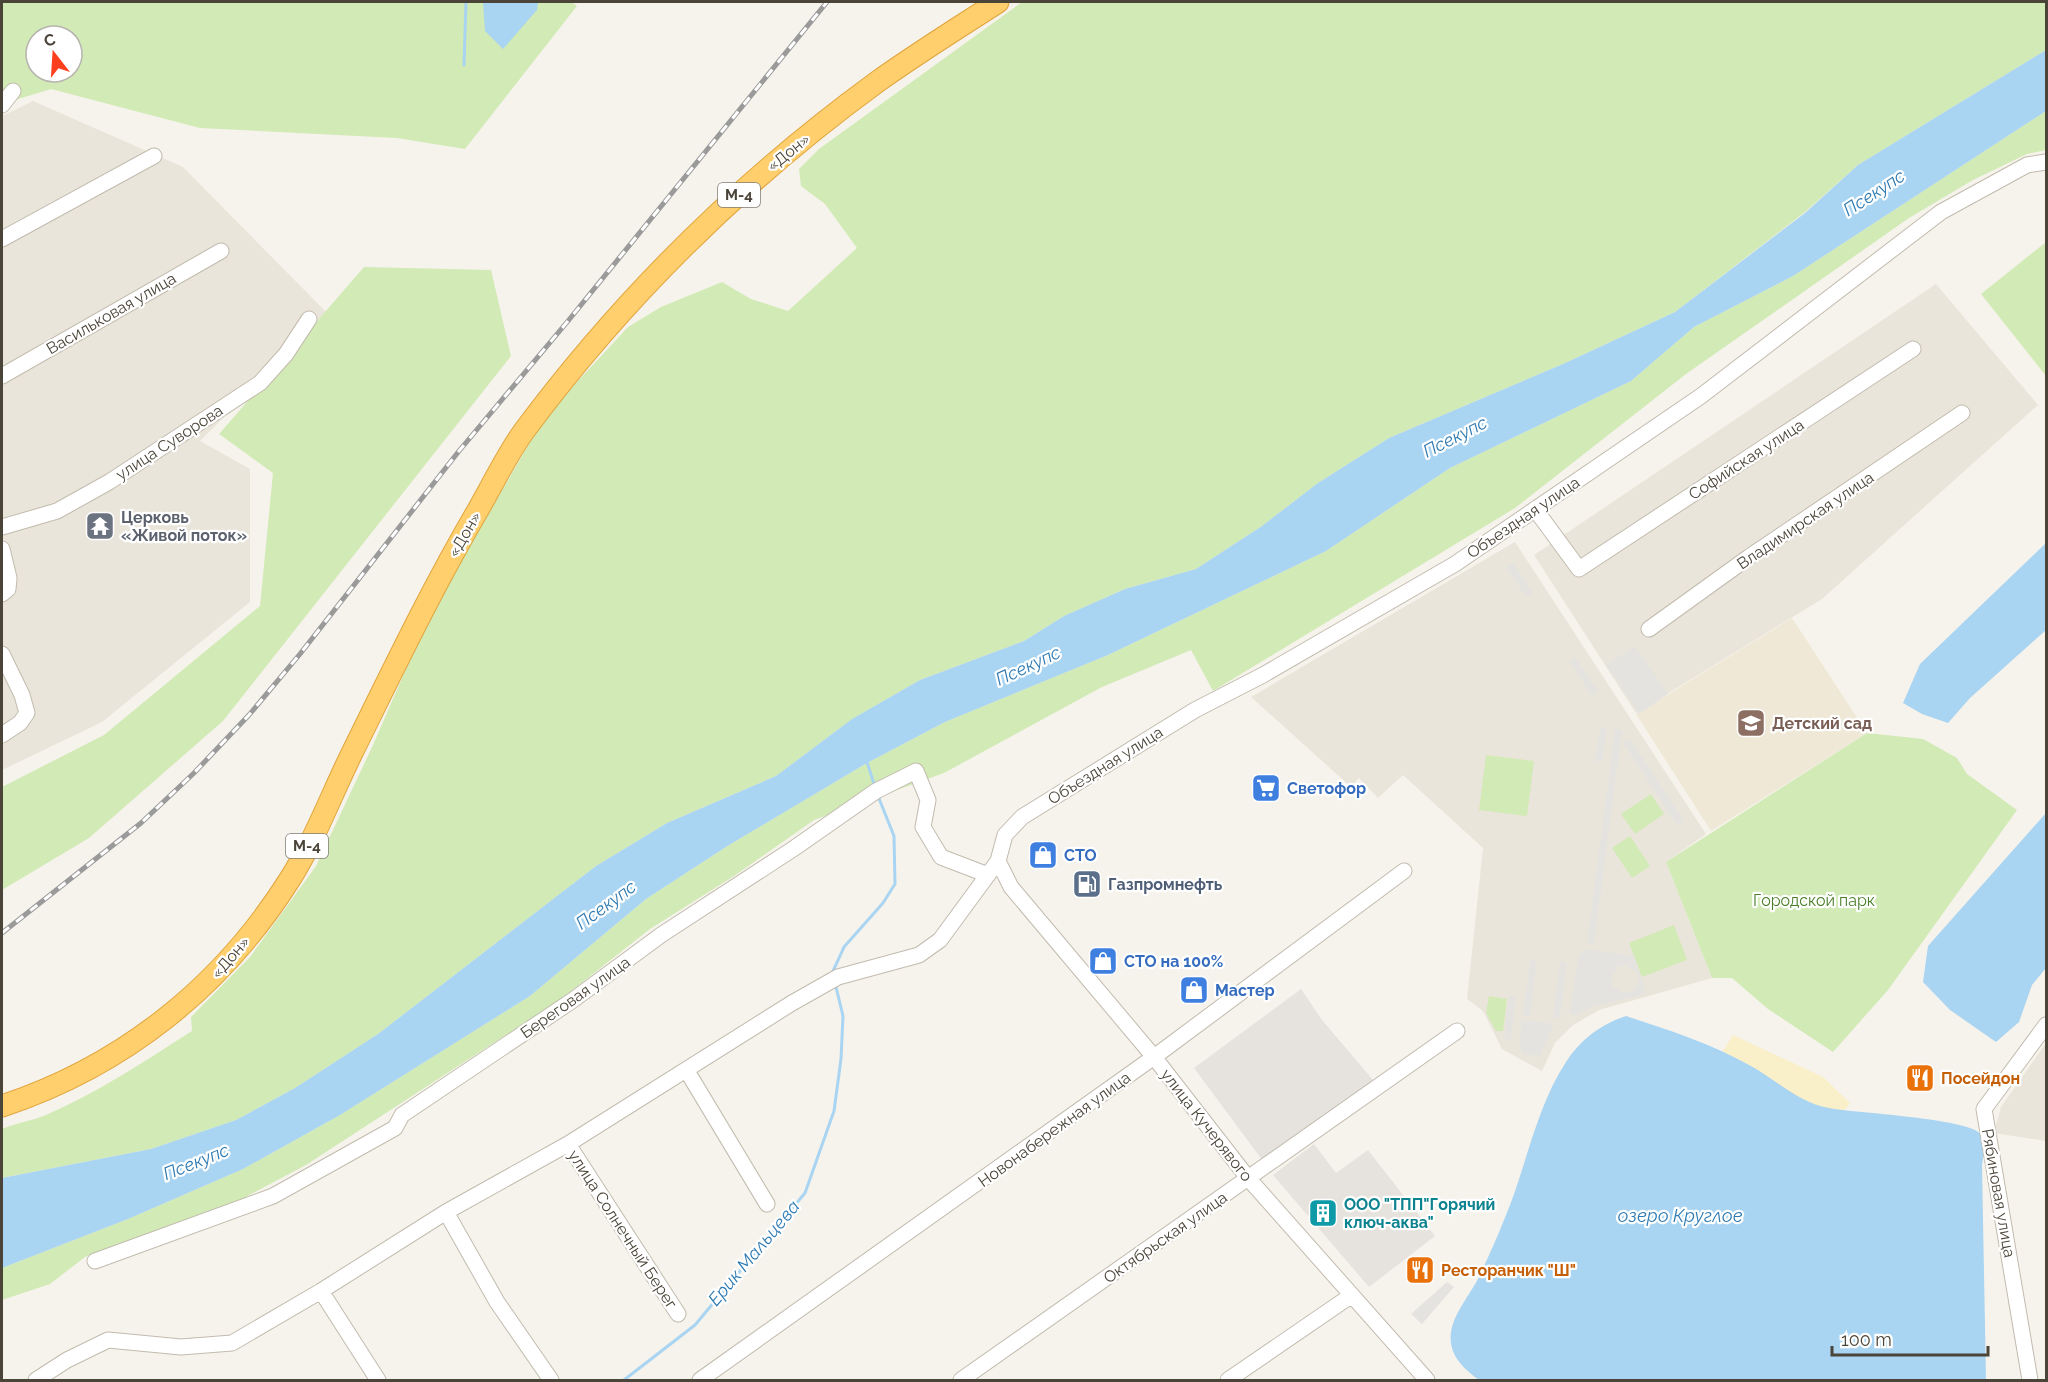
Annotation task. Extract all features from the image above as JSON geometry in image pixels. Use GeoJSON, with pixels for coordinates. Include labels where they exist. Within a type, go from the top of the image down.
{"type":"FeatureCollection","features":[{"type":"Feature","properties":{"kind":"highway","name":"«Дон»"},"geometry":{"type":"LineString","coordinates":[[2,1106],[32,1096],[109,1058],[155,1029],[197,994],[230,961],[292,876],[432,589],[522,435],[599,336],[641,289],[764,171],[880,80],[998,2]]}},
{"type":"Feature","properties":{"kind":"street"},"geometry":{"type":"LineString","coordinates":[[2,105],[13,91]]}},
{"type":"Feature","properties":{"kind":"street"},"geometry":{"type":"LineString","coordinates":[[2,239],[154,156]]}},
{"type":"Feature","properties":{"kind":"street","name":"Объездная улица"},"geometry":{"type":"LineString","coordinates":[[998,861],[1005,835],[1022,817],[1195,710],[1263,675],[1455,564],[1701,396],[1941,212],[2026,165],[2046,162]]}},
{"type":"Feature","properties":{"kind":"street","name":"Васильковая улица"},"geometry":{"type":"LineString","coordinates":[[2,376],[221,250]]}},
{"type":"Feature","properties":{"kind":"street","name":"улица Суворова"},"geometry":{"type":"LineString","coordinates":[[2,527],[57,511],[99,488],[260,383],[286,354],[309,319]]}},
{"type":"Feature","properties":{"kind":"street","name":"Софийская улица"},"geometry":{"type":"LineString","coordinates":[[1535,509],[1579,569],[1913,348]]}},
{"type":"Feature","properties":{"kind":"street","name":"Владимирская улица"},"geometry":{"type":"LineString","coordinates":[[1649,629],[1749,557],[1962,412]]}},
{"type":"Feature","properties":{"kind":"street"},"geometry":{"type":"LineString","coordinates":[[2,549],[9,578],[8,589],[2,594]]}},
{"type":"Feature","properties":{"kind":"street"},"geometry":{"type":"LineString","coordinates":[[2,654],[22,695],[27,713],[20,723],[2,735]]}},
{"type":"Feature","properties":{"kind":"street","name":"Береговая улица"},"geometry":{"type":"LineString","coordinates":[[95,1261],[273,1196],[395,1128],[402,1115],[573,1000],[661,935],[793,849],[876,790],[916,771],[928,800],[923,827],[941,857],[988,874]]}},
{"type":"Feature","properties":{"kind":"street","name":"улица Солнечный Берег"},"geometry":{"type":"LineString","coordinates":[[36,1380],[67,1360],[108,1340],[180,1347],[232,1343],[321,1291],[446,1212],[568,1144],[792,1003],[838,977],[918,955],[940,940],[998,861]]}},
{"type":"Feature","properties":{"kind":"street","name":"улица Кучерявого"},"geometry":{"type":"LineString","coordinates":[[998,861],[1011,887],[1154,1057],[1248,1178],[1427,1380]]}},
{"type":"Feature","properties":{"kind":"street","name":"Новонабережная улица"},"geometry":{"type":"LineString","coordinates":[[700,1380],[1154,1057],[1404,871]]}},
{"type":"Feature","properties":{"kind":"street","name":"Рябиновая улица"},"geometry":{"type":"LineString","coordinates":[[2030,1380],[1984,1109],[2046,1025]]}},
{"type":"Feature","properties":{"kind":"street","name":"Октябрьская улица"},"geometry":{"type":"LineString","coordinates":[[961,1380],[1457,1031]]}},
{"type":"Feature","properties":{"kind":"street"},"geometry":{"type":"LineString","coordinates":[[687,1071],[767,1204]]}},
{"type":"Feature","properties":{"kind":"street","name":"улица Солнечный Берег"},"geometry":{"type":"LineString","coordinates":[[568,1144],[678,1314]]}},
{"type":"Feature","properties":{"kind":"street"},"geometry":{"type":"LineString","coordinates":[[446,1212],[497,1302],[551,1380]]}},
{"type":"Feature","properties":{"kind":"street"},"geometry":{"type":"LineString","coordinates":[[321,1291],[378,1380]]}},
{"type":"Feature","properties":{"kind":"street"},"geometry":{"type":"LineString","coordinates":[[1228,1380],[1352,1295]]}},
{"type":"Feature","properties":{"kind":"shaded area"},"geometry":{"type":"Polygon","coordinates":[[[33,101],[183,167],[328,314],[200,441],[250,469],[250,602],[102,722],[2,770],[2,116],[33,101]]]}},
{"type":"Feature","properties":{"kind":"shaded area"},"geometry":{"type":"Polygon","coordinates":[[[1936,284],[2038,405],[1822,599],[1636,713],[1534,555],[1936,284]]]}},
{"type":"Feature","properties":{"kind":"shaded area"},"geometry":{"type":"Polygon","coordinates":[[[1515,542],[1706,834],[1666,862],[1712,978],[1599,1010],[1573,1025],[1555,1043],[1542,1071],[1502,1049],[1483,1011],[1467,999],[1483,848],[1403,775],[1378,798],[1359,778],[1351,787],[1251,697],[1515,542]]]}},
{"type":"Feature","properties":{"kind":"shaded area"},"geometry":{"type":"Polygon","coordinates":[[[1513,562],[1533,593],[1526,597],[1506,567],[1513,562]]]}},
{"type":"Feature","properties":{"kind":"shaded area","name":"Детский сад"},"geometry":{"type":"Polygon","coordinates":[[[1792,618],[1867,733],[1711,831],[1636,714],[1792,618]]]}},
{"type":"Feature","properties":{"kind":"shaded area"},"geometry":{"type":"Polygon","coordinates":[[[1635,646],[1668,694],[1639,714],[1606,665],[1635,646]]]}},
{"type":"Feature","properties":{"kind":"shaded area"},"geometry":{"type":"Polygon","coordinates":[[[1575,657],[1598,691],[1592,696],[1569,661],[1575,657]]]}},
{"type":"Feature","properties":{"kind":"shaded area"},"geometry":{"type":"Polygon","coordinates":[[[1600,728],[1607,728],[1602,762],[1595,761],[1600,728]]]}},
{"type":"Feature","properties":{"kind":"shaded area"},"geometry":{"type":"Polygon","coordinates":[[[1615,729],[1622,730],[1594,944],[1587,943],[1615,729]]]}},
{"type":"Feature","properties":{"kind":"shaded area"},"geometry":{"type":"Polygon","coordinates":[[[1630,739],[1684,821],[1677,825],[1623,743],[1630,739]]]}},
{"type":"Feature","properties":{"kind":"shaded area"},"geometry":{"type":"Polygon","coordinates":[[[1584,949],[1634,956],[1646,994],[1594,1006],[1577,1015],[1570,1014],[1578,958],[1584,949]],[[1626,965],[1618,967],[1611,978],[1613,986],[1624,993],[1636,989],[1639,980],[1637,972],[1626,965]]]}},
{"type":"Feature","properties":{"kind":"shaded area"},"geometry":{"type":"Polygon","coordinates":[[[1530,960],[1537,961],[1530,1016],[1523,1015],[1530,960]]]}},
{"type":"Feature","properties":{"kind":"shaded area"},"geometry":{"type":"Polygon","coordinates":[[[1560,961],[1567,962],[1560,1018],[1553,1017],[1560,961]]]}},
{"type":"Feature","properties":{"kind":"shaded area"},"geometry":{"type":"Polygon","coordinates":[[[1301,989],[1322,1020],[1374,1081],[1263,1161],[1194,1068],[1301,989]]]}},
{"type":"Feature","properties":{"kind":"shaded area"},"geometry":{"type":"Polygon","coordinates":[[[1509,996],[1516,997],[1511,1040],[1504,1039],[1509,996]]]}},
{"type":"Feature","properties":{"kind":"shaded area"},"geometry":{"type":"Polygon","coordinates":[[[1522,1020],[1554,1024],[1540,1056],[1523,1054],[1519,1043],[1522,1020]]]}},
{"type":"Feature","properties":{"kind":"shaded area"},"geometry":{"type":"Polygon","coordinates":[[[2046,1043],[2046,1141],[1994,1133],[2001,1107],[2046,1043]]]}},
{"type":"Feature","properties":{"kind":"shaded area","name":"ООО \"ТПП\"Горячий ключ-аква\""},"geometry":{"type":"Polygon","coordinates":[[[1314,1144],[1336,1173],[1368,1150],[1435,1236],[1369,1287],[1273,1175],[1314,1144]]]}},
{"type":"Feature","properties":{"kind":"shaded area"},"geometry":{"type":"Polygon","coordinates":[[[1447,1282],[1454,1287],[1422,1324],[1411,1314],[1447,1282]]]}},
{"type":"Feature","properties":{"kind":"green space"},"geometry":{"type":"Polygon","coordinates":[[[2,2],[572,2],[577,6],[465,149],[397,138],[200,128],[51,89],[2,104],[2,2]]]}},
{"type":"Feature","properties":{"kind":"green space"},"geometry":{"type":"Polygon","coordinates":[[[1022,2],[2046,2],[2046,50],[1858,165],[1805,212],[1675,312],[1563,364],[1389,438],[1318,483],[1262,526],[1196,569],[1125,589],[1064,616],[1024,641],[920,680],[852,719],[776,776],[667,823],[596,866],[378,1034],[295,1088],[236,1120],[151,1149],[2,1178],[2,1129],[46,1115],[84,1097],[192,1031],[191,1017],[250,957],[316,866],[373,745],[428,618],[534,435],[564,396],[628,327],[661,307],[722,282],[751,299],[788,311],[857,248],[825,204],[801,186],[799,169],[819,149],[1022,2]]]}},
{"type":"Feature","properties":{"kind":"green space"},"geometry":{"type":"Polygon","coordinates":[[[2046,111],[2046,150],[2027,154],[1973,180],[1909,218],[1686,374],[1515,508],[1213,691],[1191,650],[1102,687],[944,773],[814,820],[734,876],[650,929],[561,999],[306,1165],[240,1200],[85,1257],[50,1284],[2,1300],[2,1268],[128,1219],[243,1169],[340,1115],[530,996],[646,899],[729,845],[867,763],[945,722],[1108,655],[1326,551],[1450,468],[1631,381],[1694,327],[1793,276],[2046,111]]]}},
{"type":"Feature","properties":{"kind":"green space"},"geometry":{"type":"Polygon","coordinates":[[[2046,242],[2046,376],[1981,294],[2046,242]]]}},
{"type":"Feature","properties":{"kind":"green space"},"geometry":{"type":"Polygon","coordinates":[[[364,267],[491,270],[511,356],[223,721],[89,838],[2,890],[2,787],[104,735],[260,606],[273,473],[219,434],[364,267]]]}},
{"type":"Feature","properties":{"kind":"green space","name":"Городской парк"},"geometry":{"type":"Polygon","coordinates":[[[1867,733],[1923,739],[1957,758],[1967,774],[2017,810],[1888,990],[1833,1052],[1768,1009],[1732,978],[1712,978],[1666,862],[1867,733]]]}},
{"type":"Feature","properties":{"kind":"green space"},"geometry":{"type":"Polygon","coordinates":[[[1486,755],[1534,761],[1527,816],[1479,810],[1486,755]]]}},
{"type":"Feature","properties":{"kind":"green space"},"geometry":{"type":"Polygon","coordinates":[[[1651,794],[1664,814],[1635,834],[1621,814],[1651,794]]]}},
{"type":"Feature","properties":{"kind":"green space"},"geometry":{"type":"Polygon","coordinates":[[[1630,836],[1650,866],[1632,878],[1612,848],[1630,836]]]}},
{"type":"Feature","properties":{"kind":"green space"},"geometry":{"type":"Polygon","coordinates":[[[1674,925],[1687,960],[1642,977],[1629,943],[1674,925]]]}},
{"type":"Feature","properties":{"kind":"green space"},"geometry":{"type":"Polygon","coordinates":[[[1489,996],[1507,999],[1503,1031],[1496,1031],[1486,1013],[1489,996]]]}},
{"type":"Feature","properties":{"kind":"sand"},"geometry":{"type":"Polygon","coordinates":[[[1733,1035],[1823,1077],[1850,1103],[1843,1112],[1822,1114],[1722,1052],[1733,1035]]]}},
{"type":"Feature","properties":{"kind":"water"},"geometry":{"type":"Polygon","coordinates":[[[483,2],[538,2],[537,10],[503,49],[485,31],[483,2]]]}},
{"type":"Feature","properties":{"kind":"water","name":"Псекупс"},"geometry":{"type":"Polygon","coordinates":[[[2046,50],[2046,111],[1793,276],[1694,327],[1631,381],[1450,468],[1326,551],[1108,655],[945,722],[867,763],[729,845],[646,899],[530,996],[340,1115],[243,1169],[128,1219],[2,1268],[2,1178],[151,1149],[236,1120],[295,1088],[378,1034],[596,866],[667,823],[776,776],[852,719],[920,680],[1024,641],[1064,616],[1125,589],[1196,569],[1262,526],[1318,483],[1389,438],[1563,364],[1675,312],[1805,213],[1858,165],[2046,50]]]}},
{"type":"Feature","properties":{"kind":"water"},"geometry":{"type":"Polygon","coordinates":[[[2046,543],[2046,630],[1970,698],[1948,723],[1922,714],[1903,703],[1920,664],[2046,543]]]}},
{"type":"Feature","properties":{"kind":"water"},"geometry":{"type":"Polygon","coordinates":[[[2046,813],[2046,968],[2032,985],[2019,1022],[1996,1042],[1950,1010],[1923,982],[1928,946],[2046,813]]]}},
{"type":"Feature","properties":{"kind":"water","name":"озеро Круглое"},"geometry":{"type":"Polygon","coordinates":[[[1626,1016],[1719,1050],[1758,1070],[1797,1096],[1818,1105],[1842,1110],[1934,1120],[1972,1128],[1981,1134],[1985,1145],[1982,1165],[1986,1380],[1479,1380],[1466,1370],[1453,1351],[1452,1327],[1478,1279],[1501,1227],[1546,1099],[1555,1080],[1578,1046],[1600,1028],[1626,1016]]]}},
{"type":"Feature","properties":{"kind":"waterway"},"geometry":{"type":"LineString","coordinates":[[464,65],[466,2]]}},
{"type":"Feature","properties":{"kind":"waterway","name":"Ерик Мальцева"},"geometry":{"type":"LineString","coordinates":[[866,759],[875,787]]}},
{"type":"Feature","properties":{"kind":"waterway","name":"Ерик Мальцева"},"geometry":{"type":"LineString","coordinates":[[833,971],[844,947],[883,903],[895,884],[894,836],[878,796]]}},
{"type":"Feature","properties":{"kind":"waterway","name":"Ерик Мальцева"},"geometry":{"type":"LineString","coordinates":[[624,1380],[695,1325],[805,1193],[834,1111],[841,1059],[843,1016],[836,987]]}},
{"type":"Feature","properties":{"kind":"railway"},"geometry":{"type":"LineString","coordinates":[[2,933],[141,823],[194,773],[249,715],[300,654],[459,451],[568,321],[827,2]]}},
{"type":"Feature","properties":{"kind":"place","name":"Церковь «Живой поток»"},"geometry":{"type":"Point","coordinates":[100,526]}},
{"type":"Feature","properties":{"kind":"place","name":"Детский сад"},"geometry":{"type":"Point","coordinates":[1751,723]}},
{"type":"Feature","properties":{"kind":"place","name":"Светофор"},"geometry":{"type":"Point","coordinates":[1266,788]}},
{"type":"Feature","properties":{"kind":"place","name":"СТО"},"geometry":{"type":"Point","coordinates":[1043,855]}},
{"type":"Feature","properties":{"kind":"place","name":"Газпромнефть"},"geometry":{"type":"Point","coordinates":[1087,884]}},
{"type":"Feature","properties":{"kind":"place","name":"СТО на 100%"},"geometry":{"type":"Point","coordinates":[1103,961]}},
{"type":"Feature","properties":{"kind":"place","name":"Мастер"},"geometry":{"type":"Point","coordinates":[1194,990]}},
{"type":"Feature","properties":{"kind":"place","name":"Посейдон"},"geometry":{"type":"Point","coordinates":[1920,1078]}},
{"type":"Feature","properties":{"kind":"place","name":"ООО \"ТПП\"Горячий ключ-аква\""},"geometry":{"type":"Point","coordinates":[1323,1213]}},
{"type":"Feature","properties":{"kind":"place","name":"Ресторанчик \"Ш\""},"geometry":{"type":"Point","coordinates":[1420,1270]}}]}
